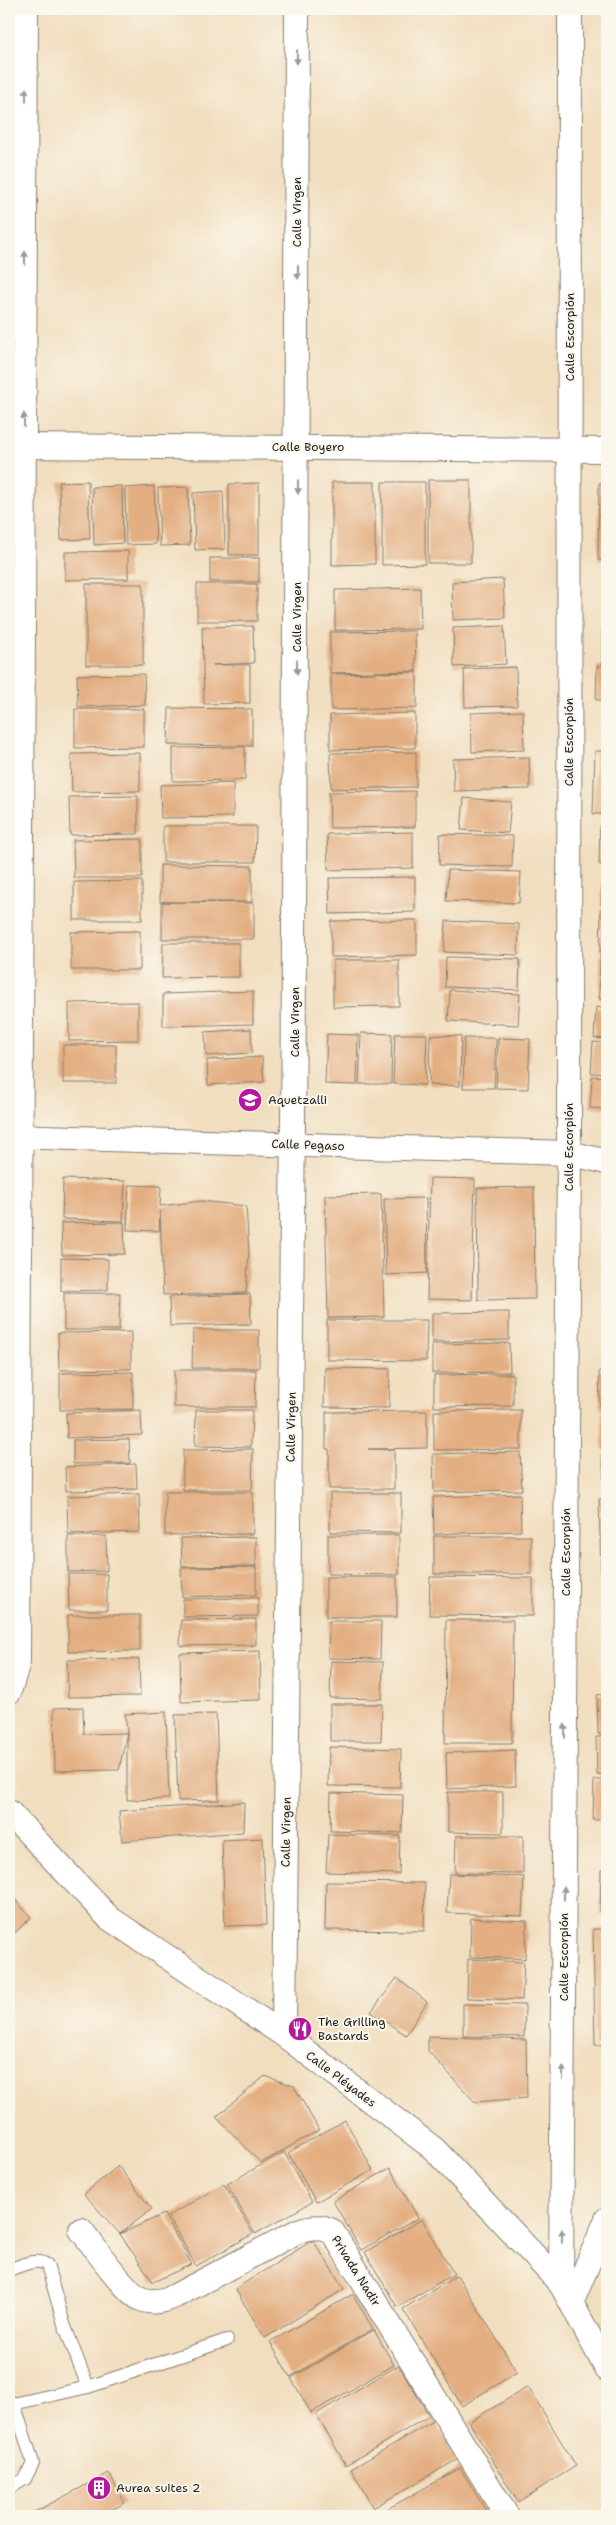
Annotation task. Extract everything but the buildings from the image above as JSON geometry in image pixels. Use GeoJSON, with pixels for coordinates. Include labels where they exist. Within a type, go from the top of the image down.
{"type":"FeatureCollection","features":[{"type":"Feature","properties":{"kind":"street"},"geometry":{"type":"LineString","coordinates":[[9,1692],[18,1662],[16,446],[26,9]]}},
{"type":"Feature","properties":{"kind":"street","name":"Calle Virgen"},"geometry":{"type":"LineString","coordinates":[[284,2035],[294,1144],[298,447],[297,9]]}},
{"type":"Feature","properties":{"kind":"street","name":"Calle Escorpión"},"geometry":{"type":"LineString","coordinates":[[567,2293],[570,9]]}},
{"type":"Feature","properties":{"kind":"street","name":"Calle Boyero"},"geometry":{"type":"LineString","coordinates":[[16,446],[570,448],[607,450]]}},
{"type":"Feature","properties":{"kind":"street","name":"Calle Pegaso"},"geometry":{"type":"LineString","coordinates":[[16,1136],[569,1153],[607,1162]]}},
{"type":"Feature","properties":{"kind":"street","name":"Calle Pléyades"},"geometry":{"type":"LineString","coordinates":[[9,1812],[109,1918],[284,2035],[434,2149],[567,2293],[607,2369]]}},
{"type":"Feature","properties":{"kind":"street"},"geometry":{"type":"LineString","coordinates":[[567,2293],[607,2219]]}},
{"type":"Feature","properties":{"kind":"street","name":"Privada Nadir"},"geometry":{"type":"LineString","coordinates":[[81,2230],[134,2295],[152,2302],[163,2301],[175,2296],[298,2231],[325,2227],[332,2231],[507,2516]]}},
{"type":"Feature","properties":{"kind":"lane"},"geometry":{"type":"LineString","coordinates":[[9,2270],[36,2262],[47,2265],[64,2324],[88,2387]]}},
{"type":"Feature","properties":{"kind":"lane"},"geometry":{"type":"LineString","coordinates":[[9,2488],[25,2479],[33,2464],[12,2404],[88,2387],[227,2340]]}},
{"type":"Feature","properties":{"kind":"place","name":"Aquetzalli"},"geometry":{"type":"Point","coordinates":[250,1100]}},
{"type":"Feature","properties":{"kind":"place","name":"The Grilling Bastards"},"geometry":{"type":"Point","coordinates":[300,2029]}},
{"type":"Feature","properties":{"kind":"place","name":"Aurea suites 2"},"geometry":{"type":"Point","coordinates":[99,2488]}}]}
